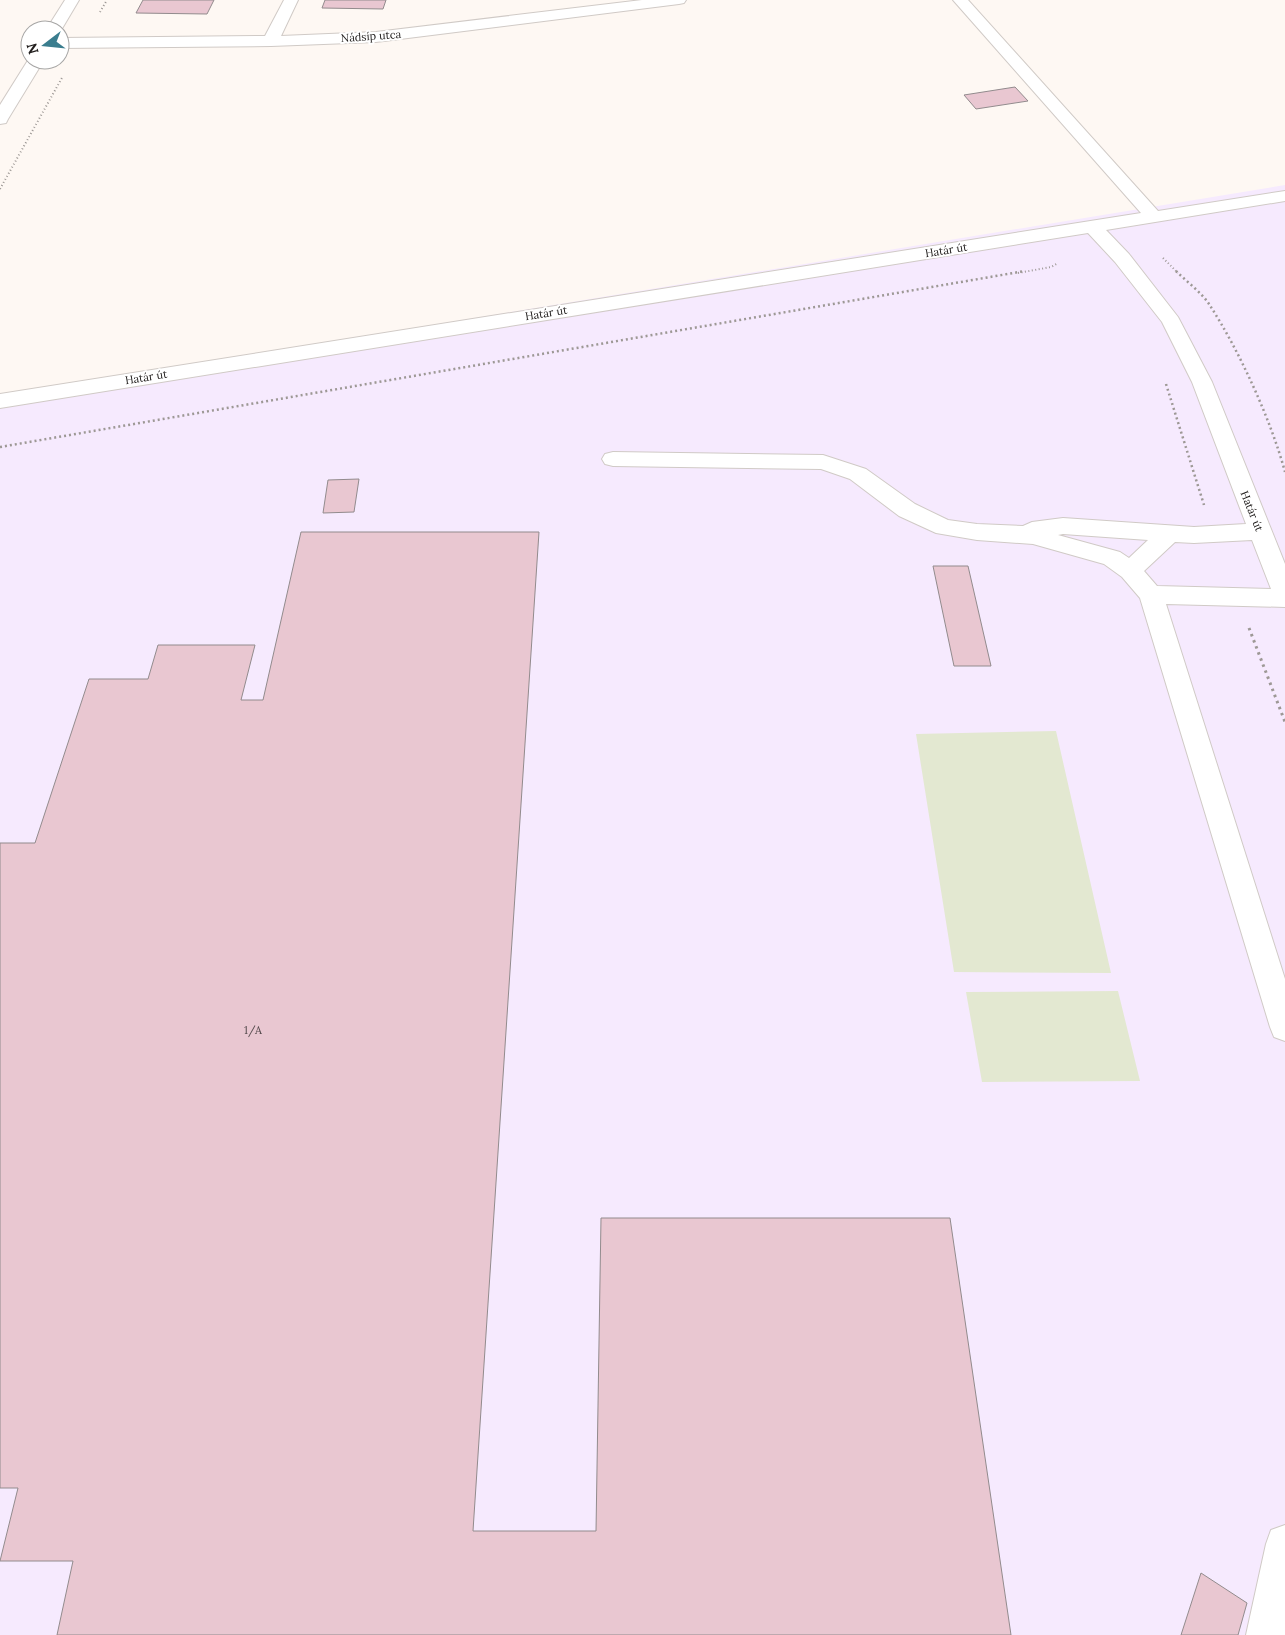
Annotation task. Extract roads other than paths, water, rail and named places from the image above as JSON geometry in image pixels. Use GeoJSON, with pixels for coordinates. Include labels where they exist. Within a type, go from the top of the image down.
{"type":"FeatureCollection","features":[{"type":"Feature","properties":{"kind":"street"},"geometry":{"type":"LineString","coordinates":[[60,20],[72,0]]}},
{"type":"Feature","properties":{"kind":"street"},"geometry":{"type":"LineString","coordinates":[[271,41],[291,0]]}},
{"type":"Feature","properties":{"kind":"street","name":"Nádsíp utca"},"geometry":{"type":"LineString","coordinates":[[70,43],[271,41],[376,37],[679,0]]}},
{"type":"Feature","properties":{"kind":"street"},"geometry":{"type":"LineString","coordinates":[[960,0],[1154,217]]}},
{"type":"Feature","properties":{"kind":"street"},"geometry":{"type":"LineString","coordinates":[[0,119],[30,70]]}},
{"type":"Feature","properties":{"kind":"street","name":"Határ út"},"geometry":{"type":"LineString","coordinates":[[0,401],[1285,196]]}},
{"type":"Feature","properties":{"kind":"street","name":"Határ út"},"geometry":{"type":"LineString","coordinates":[[1092,226],[1122,258],[1171,321],[1202,382],[1285,594]]}},
{"type":"Feature","properties":{"kind":"street"},"geometry":{"type":"LineString","coordinates":[[613,460],[823,462],[858,474],[907,510],[944,527],[977,532],[1033,536],[1112,558],[1130,571],[1151,595],[1285,1028]]}},
{"type":"Feature","properties":{"kind":"street"},"geometry":{"type":"LineString","coordinates":[[1011,533],[1063,526],[1169,534],[1211,535],[1260,531]]}},
{"type":"Feature","properties":{"kind":"street"},"geometry":{"type":"LineString","coordinates":[[1130,571],[1169,534]]}},
{"type":"Feature","properties":{"kind":"street"},"geometry":{"type":"LineString","coordinates":[[1151,595],[1285,598]]}},
{"type":"Feature","properties":{"kind":"street"},"geometry":{"type":"LineString","coordinates":[[1266,1635],[1285,1544]]}}]}
